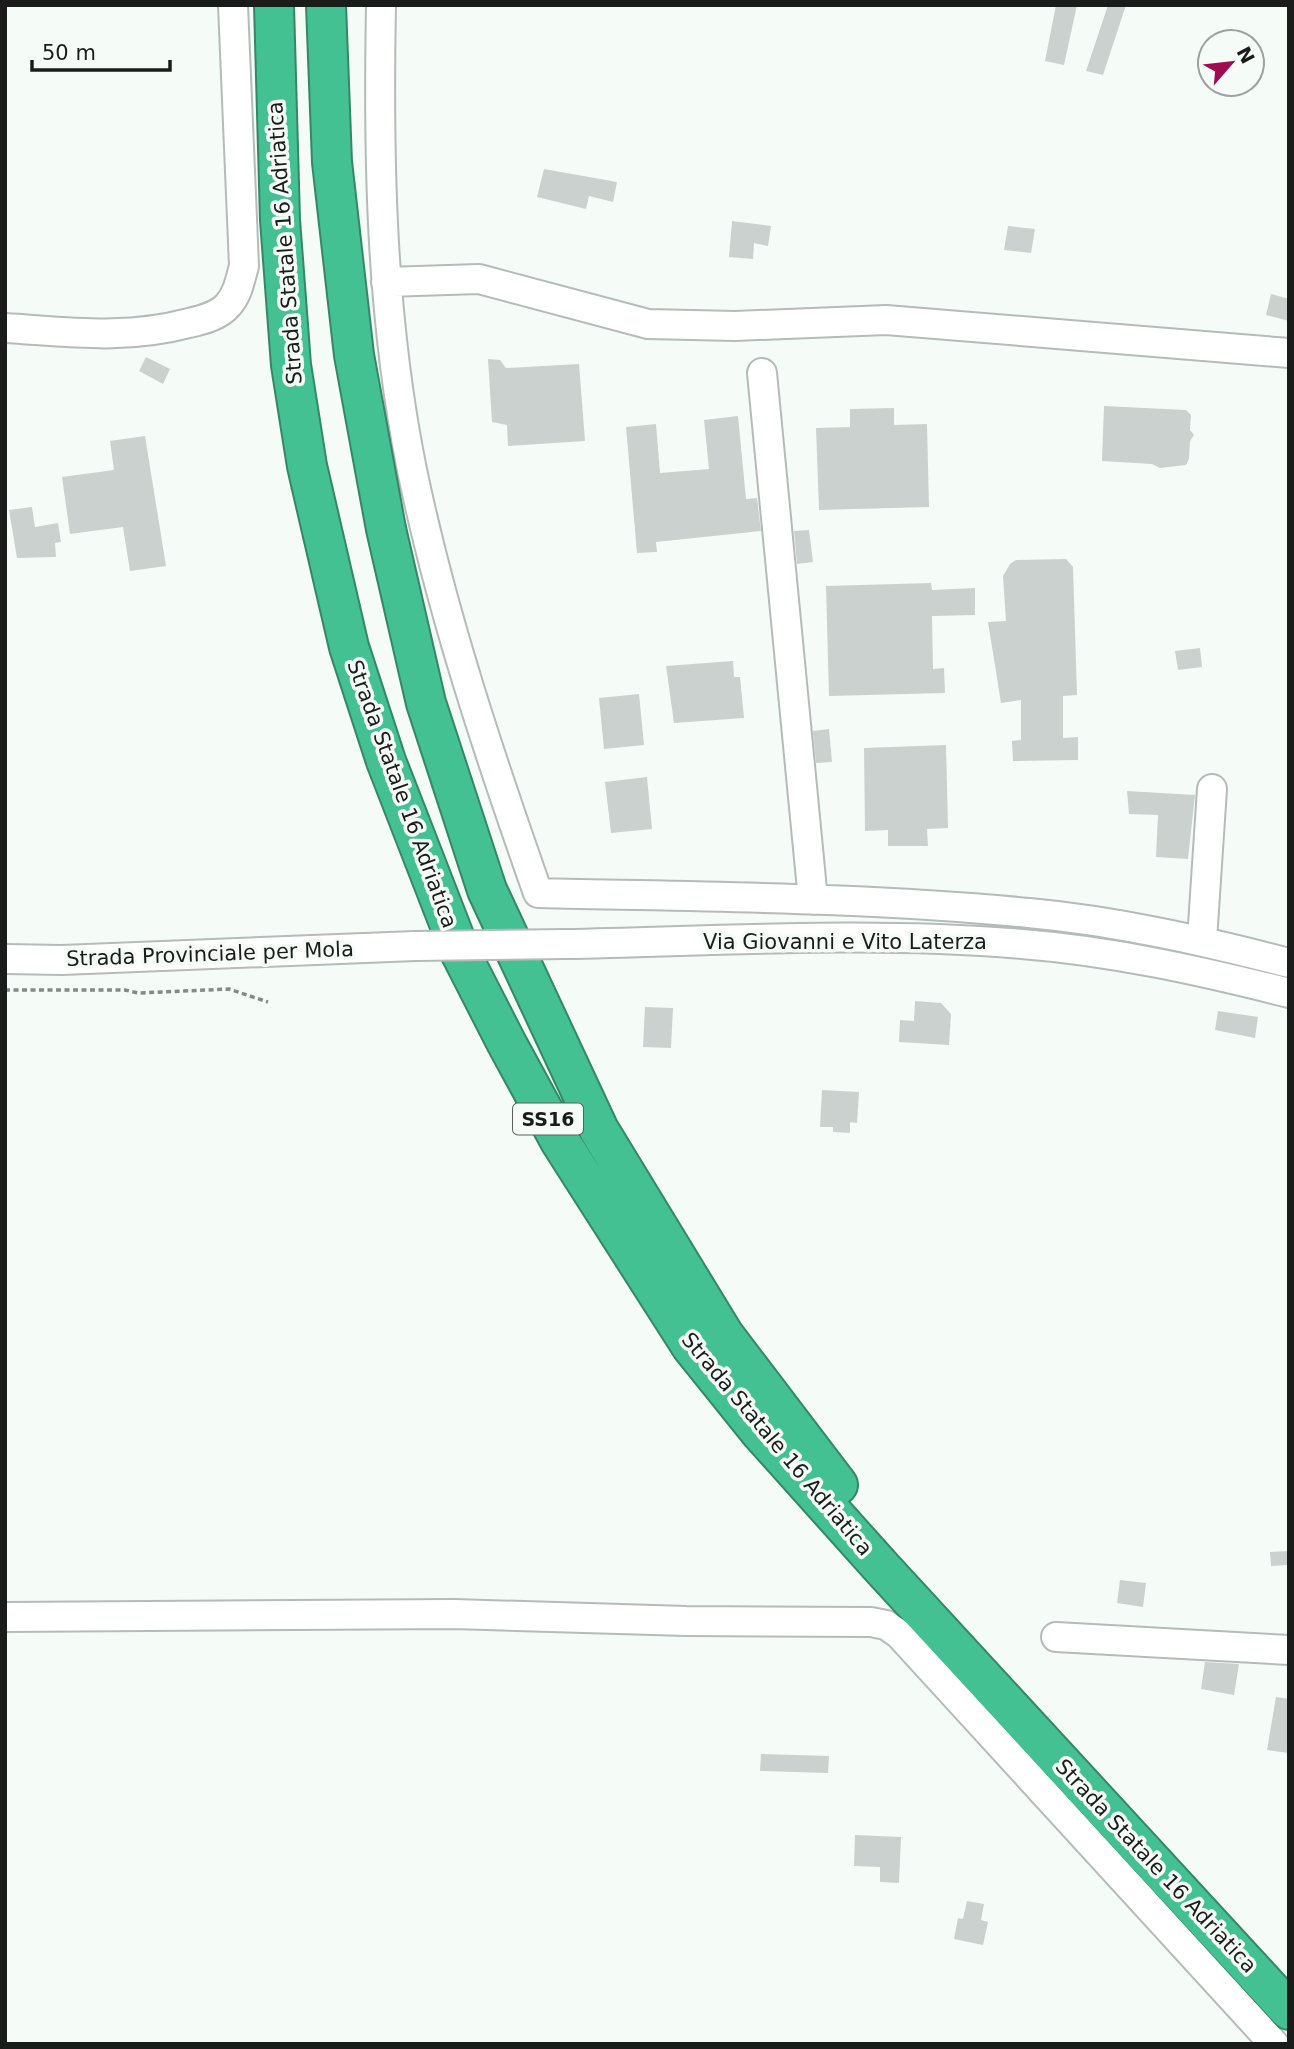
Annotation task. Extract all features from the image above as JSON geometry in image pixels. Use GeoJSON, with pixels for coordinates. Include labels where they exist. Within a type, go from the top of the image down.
{"type":"FeatureCollection","features":[{"type":"Feature","properties":{"kind":"highway","name":"Strada Statale 16 Adriatica"},"geometry":{"type":"LineString","coordinates":[[275,5],[279,220],[291,365],[307,466],[349,647],[386,761],[461,954],[500,1031],[568,1153],[691,1346],[761,1433],[881,1569],[1289,2010]]}},
{"type":"Feature","properties":{"kind":"highway","name":"Strada Statale 16 Adriatica"},"geometry":{"type":"LineString","coordinates":[[326,5],[332,162],[354,355],[386,529],[426,703],[486,890],[599,1130],[724,1335],[849,1499],[986,1653],[1289,1978]]}},
{"type":"Feature","properties":{"kind":"street"},"geometry":{"type":"LineString","coordinates":[[5,328],[111,335],[150,334],[205,319],[226,308],[238,292],[244,266],[233,5]]}},
{"type":"Feature","properties":{"kind":"street"},"geometry":{"type":"LineString","coordinates":[[381,5],[379,111],[386,282],[412,469],[438,578],[493,766],[538,893],[813,900],[1031,913],[1202,940],[1289,963]]}},
{"type":"Feature","properties":{"kind":"street"},"geometry":{"type":"LineString","coordinates":[[386,282],[479,279],[648,324],[735,326],[886,320],[1289,353]]}},
{"type":"Feature","properties":{"kind":"street"},"geometry":{"type":"LineString","coordinates":[[762,373],[813,900]]}},
{"type":"Feature","properties":{"kind":"street"},"geometry":{"type":"LineString","coordinates":[[1202,940],[1212,789]]}},
{"type":"Feature","properties":{"kind":"street","name":"Via Giovanni e Vito Laterza"},"geometry":{"type":"LineString","coordinates":[[415,946],[928,938],[1025,944],[1202,971],[1289,993]]}},
{"type":"Feature","properties":{"kind":"street","name":"Strada Provinciale per Mola"},"geometry":{"type":"LineString","coordinates":[[5,959],[62,960],[415,946]]}},
{"type":"Feature","properties":{"kind":"street"},"geometry":{"type":"LineString","coordinates":[[5,1617],[454,1614],[687,1621],[871,1622],[886,1625],[899,1634],[1275,2044]]}},
{"type":"Feature","properties":{"kind":"street"},"geometry":{"type":"LineString","coordinates":[[1056,1637],[1289,1650]]}},
{"type":"Feature","properties":{"kind":"path"},"geometry":{"type":"LineString","coordinates":[[5,990],[125,990],[138,993],[229,989],[268,1002]]}},
{"type":"Feature","properties":{"kind":"building"},"geometry":{"type":"Polygon","coordinates":[[[1056,5],[1077,5],[1064,65],[1045,61],[1056,5]]]}},
{"type":"Feature","properties":{"kind":"building"},"geometry":{"type":"Polygon","coordinates":[[[1108,5],[1126,5],[1103,75],[1086,71],[1108,5]]]}},
{"type":"Feature","properties":{"kind":"building"},"geometry":{"type":"Polygon","coordinates":[[[544,169],[617,182],[613,202],[589,196],[586,209],[537,197],[544,169]]]}},
{"type":"Feature","properties":{"kind":"building"},"geometry":{"type":"Polygon","coordinates":[[[732,221],[771,226],[768,246],[754,243],[753,259],[729,257],[732,221]]]}},
{"type":"Feature","properties":{"kind":"building"},"geometry":{"type":"Polygon","coordinates":[[[1008,226],[1035,229],[1031,253],[1004,250],[1008,226]]]}},
{"type":"Feature","properties":{"kind":"building"},"geometry":{"type":"Polygon","coordinates":[[[1271,294],[1289,299],[1289,321],[1266,315],[1271,294]]]}},
{"type":"Feature","properties":{"kind":"building"},"geometry":{"type":"Polygon","coordinates":[[[146,357],[170,369],[163,384],[139,371],[146,357]]]}},
{"type":"Feature","properties":{"kind":"building"},"geometry":{"type":"Polygon","coordinates":[[[488,359],[500,360],[506,368],[579,364],[585,441],[508,446],[507,425],[492,422],[488,359]]]}},
{"type":"Feature","properties":{"kind":"building"},"geometry":{"type":"Polygon","coordinates":[[[1104,406],[1186,410],[1191,415],[1190,430],[1194,435],[1190,441],[1186,465],[1160,468],[1152,464],[1102,461],[1104,406]]]}},
{"type":"Feature","properties":{"kind":"building"},"geometry":{"type":"Polygon","coordinates":[[[894,408],[894,425],[927,424],[929,507],[819,510],[816,428],[850,427],[850,409],[894,408]]]}},
{"type":"Feature","properties":{"kind":"building"},"geometry":{"type":"Polygon","coordinates":[[[738,416],[746,499],[757,498],[761,531],[656,542],[657,552],[637,553],[626,427],[656,424],[660,473],[709,469],[704,420],[738,416]]]}},
{"type":"Feature","properties":{"kind":"building"},"geometry":{"type":"Polygon","coordinates":[[[145,436],[166,566],[130,571],[123,527],[70,534],[62,477],[114,470],[110,441],[145,436]]]}},
{"type":"Feature","properties":{"kind":"building"},"geometry":{"type":"Polygon","coordinates":[[[32,507],[35,527],[58,523],[61,542],[55,543],[56,557],[17,558],[9,510],[32,507]]]}},
{"type":"Feature","properties":{"kind":"building"},"geometry":{"type":"Polygon","coordinates":[[[809,530],[813,562],[797,564],[794,531],[809,530]]]}},
{"type":"Feature","properties":{"kind":"building"},"geometry":{"type":"Polygon","coordinates":[[[1066,559],[1073,567],[1077,695],[1063,696],[1063,738],[1078,737],[1078,760],[1013,761],[1012,741],[1021,740],[1021,700],[1001,703],[988,622],[1006,621],[1003,576],[1010,564],[1016,560],[1066,559]]]}},
{"type":"Feature","properties":{"kind":"building"},"geometry":{"type":"Polygon","coordinates":[[[931,583],[932,590],[975,588],[975,615],[932,616],[933,669],[944,668],[945,693],[829,696],[826,586],[931,583]]]}},
{"type":"Feature","properties":{"kind":"building"},"geometry":{"type":"Polygon","coordinates":[[[1200,648],[1202,667],[1178,670],[1175,651],[1200,648]]]}},
{"type":"Feature","properties":{"kind":"building"},"geometry":{"type":"Polygon","coordinates":[[[733,661],[734,677],[740,677],[744,718],[674,723],[666,666],[733,661]]]}},
{"type":"Feature","properties":{"kind":"building"},"geometry":{"type":"Polygon","coordinates":[[[639,694],[644,745],[604,749],[599,698],[639,694]]]}},
{"type":"Feature","properties":{"kind":"building"},"geometry":{"type":"Polygon","coordinates":[[[829,729],[832,762],[816,763],[813,731],[829,729]]]}},
{"type":"Feature","properties":{"kind":"building"},"geometry":{"type":"Polygon","coordinates":[[[946,745],[948,828],[927,829],[928,846],[888,846],[888,830],[865,831],[864,748],[946,745]]]}},
{"type":"Feature","properties":{"kind":"building"},"geometry":{"type":"Polygon","coordinates":[[[647,777],[652,829],[611,833],[605,782],[647,777]]]}},
{"type":"Feature","properties":{"kind":"building"},"geometry":{"type":"Polygon","coordinates":[[[1127,791],[1195,795],[1188,859],[1156,857],[1158,815],[1129,814],[1127,791]]]}},
{"type":"Feature","properties":{"kind":"building"},"geometry":{"type":"Polygon","coordinates":[[[915,1001],[941,1003],[951,1014],[949,1045],[899,1042],[900,1020],[914,1021],[915,1001]]]}},
{"type":"Feature","properties":{"kind":"building"},"geometry":{"type":"Polygon","coordinates":[[[645,1007],[673,1008],[671,1048],[643,1047],[645,1007]]]}},
{"type":"Feature","properties":{"kind":"building"},"geometry":{"type":"Polygon","coordinates":[[[1218,1011],[1258,1017],[1255,1038],[1215,1030],[1218,1011]]]}},
{"type":"Feature","properties":{"kind":"building"},"geometry":{"type":"Polygon","coordinates":[[[822,1090],[859,1092],[857,1123],[850,1122],[850,1133],[833,1132],[833,1127],[820,1127],[822,1090]]]}},
{"type":"Feature","properties":{"kind":"building"},"geometry":{"type":"Polygon","coordinates":[[[1289,1551],[1289,1565],[1271,1566],[1270,1552],[1289,1551]]]}},
{"type":"Feature","properties":{"kind":"building"},"geometry":{"type":"Polygon","coordinates":[[[1120,1580],[1146,1583],[1143,1607],[1117,1603],[1120,1580]]]}},
{"type":"Feature","properties":{"kind":"building"},"geometry":{"type":"Polygon","coordinates":[[[1205,1662],[1239,1664],[1234,1695],[1201,1689],[1205,1662]]]}},
{"type":"Feature","properties":{"kind":"building"},"geometry":{"type":"Polygon","coordinates":[[[1276,1697],[1289,1699],[1289,1753],[1267,1750],[1276,1697]]]}},
{"type":"Feature","properties":{"kind":"building"},"geometry":{"type":"Polygon","coordinates":[[[761,1754],[829,1756],[828,1773],[760,1771],[761,1754]]]}},
{"type":"Feature","properties":{"kind":"building"},"geometry":{"type":"Polygon","coordinates":[[[855,1835],[901,1837],[899,1883],[880,1882],[880,1867],[854,1866],[855,1835]]]}},
{"type":"Feature","properties":{"kind":"building"},"geometry":{"type":"Polygon","coordinates":[[[967,1901],[984,1904],[981,1920],[988,1922],[983,1945],[954,1939],[958,1918],[963,1919],[967,1901]]]}}]}
